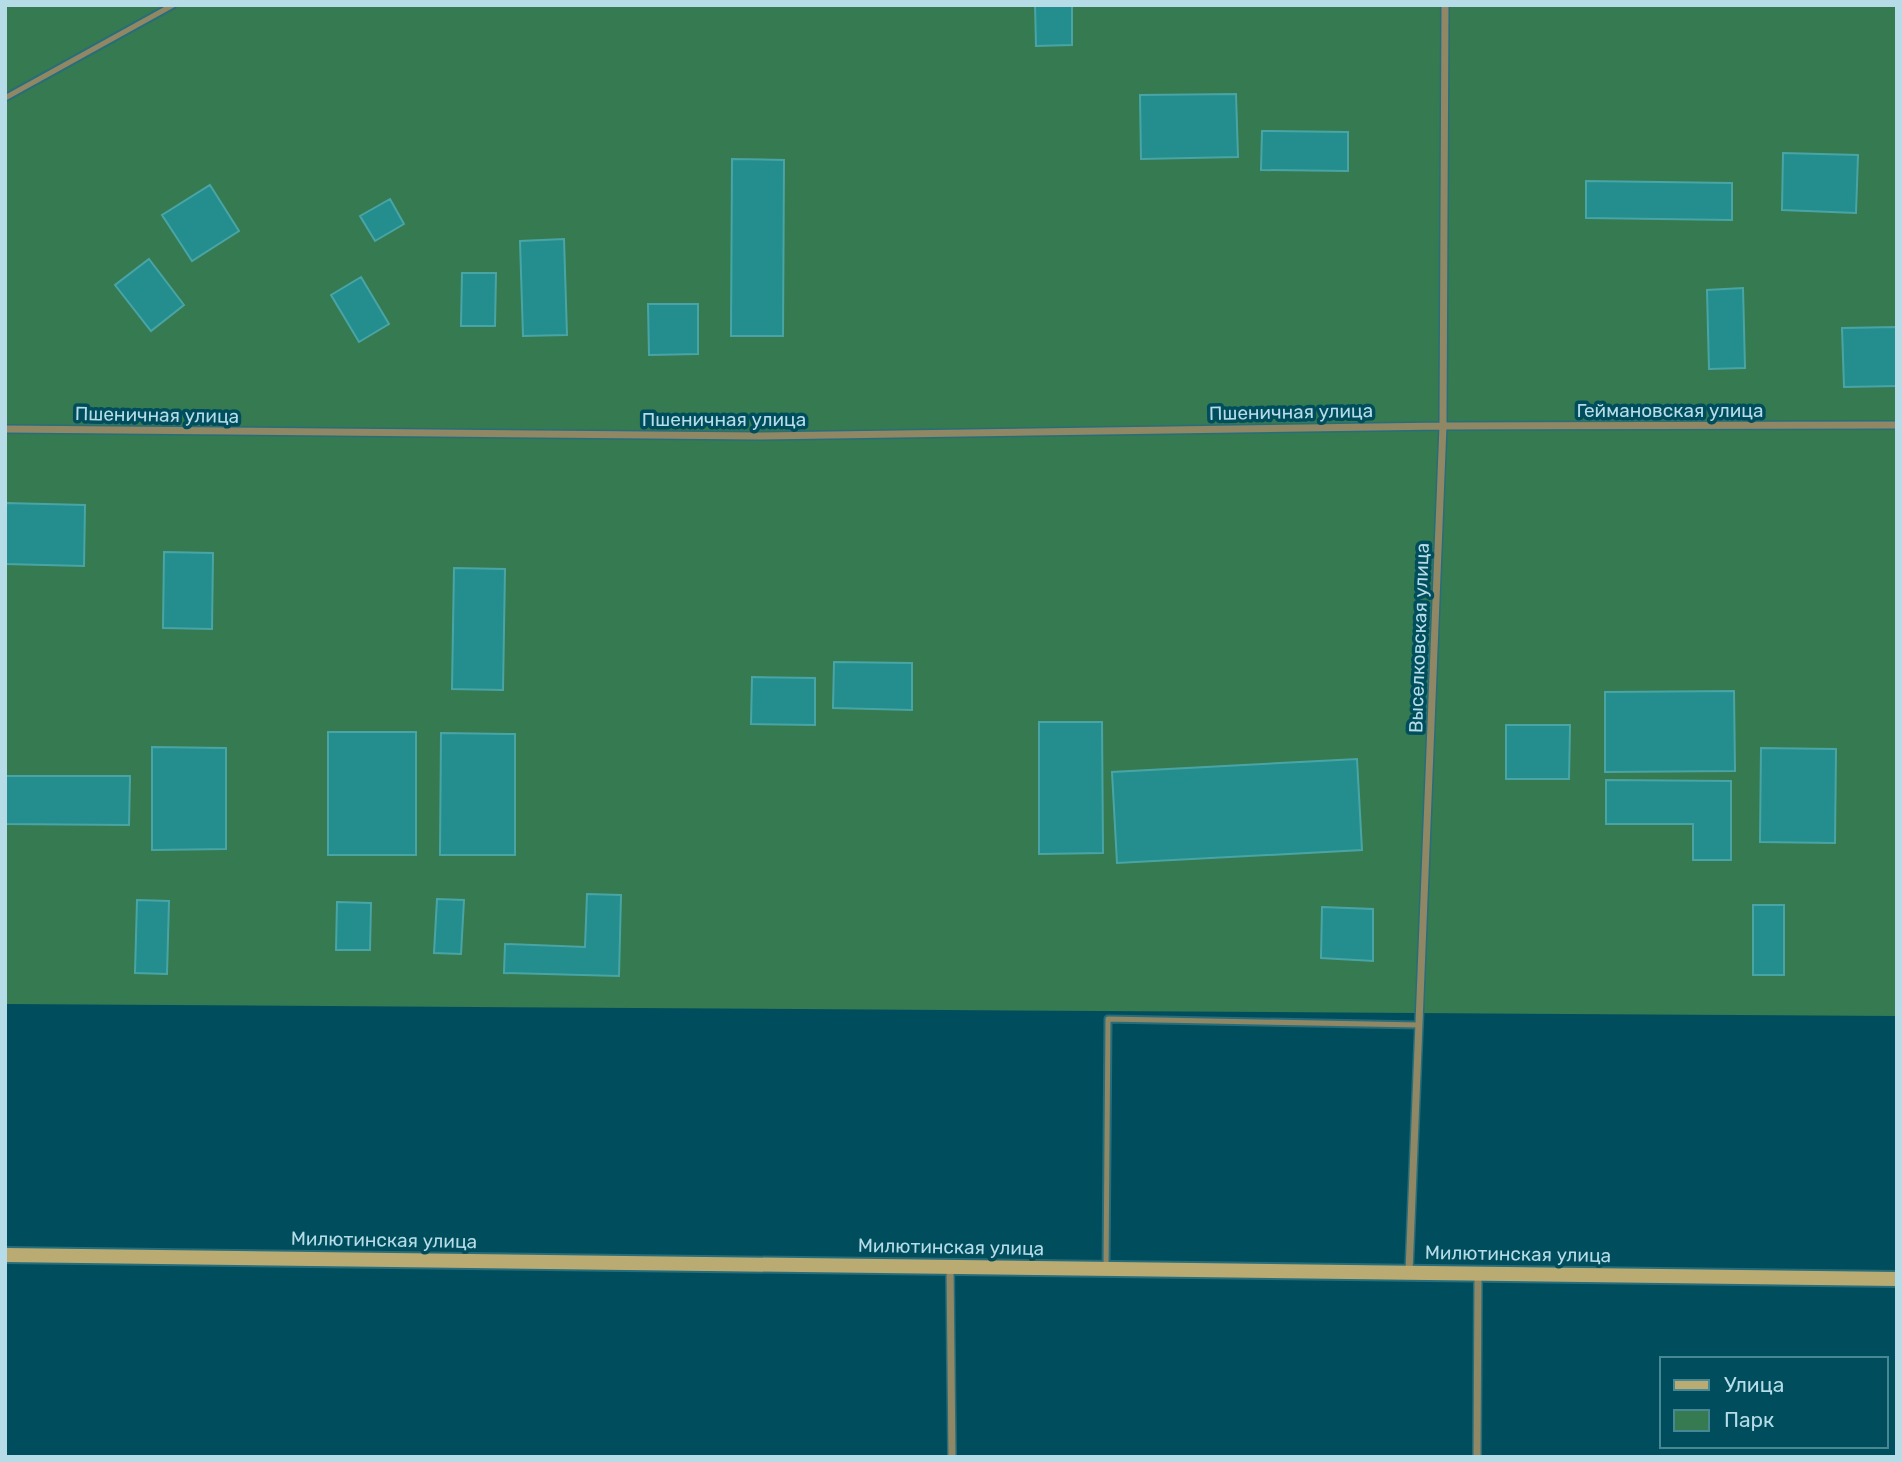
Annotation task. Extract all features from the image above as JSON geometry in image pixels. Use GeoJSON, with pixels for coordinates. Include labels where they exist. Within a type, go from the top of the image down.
{"type":"FeatureCollection","features":[{"type":"Feature","properties":{"kind":"main road","name":"Милютинская улица"},"geometry":{"type":"LineString","coordinates":[[5,1255],[1897,1279]]}},
{"type":"Feature","properties":{"kind":"street","name":"Выселковская улица"},"geometry":{"type":"LineString","coordinates":[[1409,1272],[1443,426],[1445,5]]}},
{"type":"Feature","properties":{"kind":"street","name":"Геймановская улица"},"geometry":{"type":"LineString","coordinates":[[1443,426],[1897,425]]}},
{"type":"Feature","properties":{"kind":"street","name":"Пшеничная улица"},"geometry":{"type":"LineString","coordinates":[[5,429],[760,436],[1443,426]]}},
{"type":"Feature","properties":{"kind":"street"},"geometry":{"type":"LineString","coordinates":[[950,1266],[952,1457]]}},
{"type":"Feature","properties":{"kind":"street"},"geometry":{"type":"LineString","coordinates":[[1477,1457],[1478,1273]]}},
{"type":"Feature","properties":{"kind":"lane"},"geometry":{"type":"LineString","coordinates":[[5,98],[173,5]]}},
{"type":"Feature","properties":{"kind":"lane"},"geometry":{"type":"LineString","coordinates":[[1107,1269],[1108,1019],[1419,1025]]}},
{"type":"Feature","properties":{"kind":"green space"},"geometry":{"type":"Polygon","coordinates":[[[5,5],[1897,5],[1897,1016],[5,1004],[5,5]]]}},
{"type":"Feature","properties":{"kind":"building"},"geometry":{"type":"Polygon","coordinates":[[[1035,5],[1072,5],[1072,45],[1036,46],[1035,5]]]}},
{"type":"Feature","properties":{"kind":"building"},"geometry":{"type":"Polygon","coordinates":[[[1236,94],[1238,157],[1141,159],[1140,95],[1236,94]]]}},
{"type":"Feature","properties":{"kind":"building"},"geometry":{"type":"Polygon","coordinates":[[[1262,131],[1348,132],[1348,171],[1261,170],[1262,131]]]}},
{"type":"Feature","properties":{"kind":"building"},"geometry":{"type":"Polygon","coordinates":[[[1783,153],[1858,155],[1856,213],[1782,210],[1783,153]]]}},
{"type":"Feature","properties":{"kind":"building"},"geometry":{"type":"Polygon","coordinates":[[[732,159],[784,160],[783,336],[731,336],[732,159]]]}},
{"type":"Feature","properties":{"kind":"building"},"geometry":{"type":"Polygon","coordinates":[[[1586,181],[1732,183],[1732,220],[1586,218],[1586,181]]]}},
{"type":"Feature","properties":{"kind":"building"},"geometry":{"type":"Polygon","coordinates":[[[210,185],[239,231],[192,261],[162,215],[210,185]]]}},
{"type":"Feature","properties":{"kind":"building"},"geometry":{"type":"Polygon","coordinates":[[[390,199],[404,224],[375,241],[360,216],[390,199]]]}},
{"type":"Feature","properties":{"kind":"building"},"geometry":{"type":"Polygon","coordinates":[[[564,239],[567,335],[523,336],[520,241],[564,239]]]}},
{"type":"Feature","properties":{"kind":"building"},"geometry":{"type":"Polygon","coordinates":[[[149,259],[184,305],[151,331],[115,285],[149,259]]]}},
{"type":"Feature","properties":{"kind":"building"},"geometry":{"type":"Polygon","coordinates":[[[462,273],[496,273],[495,326],[461,326],[462,273]]]}},
{"type":"Feature","properties":{"kind":"building"},"geometry":{"type":"Polygon","coordinates":[[[361,277],[389,324],[359,342],[331,295],[361,277]]]}},
{"type":"Feature","properties":{"kind":"building"},"geometry":{"type":"Polygon","coordinates":[[[1743,288],[1745,368],[1709,369],[1707,290],[1743,288]]]}},
{"type":"Feature","properties":{"kind":"building"},"geometry":{"type":"Polygon","coordinates":[[[648,304],[698,304],[698,354],[649,355],[648,304]]]}},
{"type":"Feature","properties":{"kind":"building"},"geometry":{"type":"Polygon","coordinates":[[[1897,327],[1897,386],[1844,387],[1842,328],[1897,327]]]}},
{"type":"Feature","properties":{"kind":"building"},"geometry":{"type":"Polygon","coordinates":[[[5,503],[85,505],[84,566],[5,564],[5,503]]]}},
{"type":"Feature","properties":{"kind":"building"},"geometry":{"type":"Polygon","coordinates":[[[164,552],[213,553],[212,629],[163,628],[164,552]]]}},
{"type":"Feature","properties":{"kind":"building"},"geometry":{"type":"Polygon","coordinates":[[[454,568],[505,569],[503,690],[452,689],[454,568]]]}},
{"type":"Feature","properties":{"kind":"building"},"geometry":{"type":"Polygon","coordinates":[[[834,662],[912,663],[912,710],[833,708],[834,662]]]}},
{"type":"Feature","properties":{"kind":"building"},"geometry":{"type":"Polygon","coordinates":[[[752,677],[815,678],[815,725],[751,724],[752,677]]]}},
{"type":"Feature","properties":{"kind":"building"},"geometry":{"type":"Polygon","coordinates":[[[1734,691],[1735,771],[1605,772],[1605,692],[1734,691]]]}},
{"type":"Feature","properties":{"kind":"building"},"geometry":{"type":"Polygon","coordinates":[[[1039,722],[1102,722],[1103,853],[1039,854],[1039,722]]]}},
{"type":"Feature","properties":{"kind":"building"},"geometry":{"type":"Polygon","coordinates":[[[1506,725],[1570,725],[1569,779],[1506,779],[1506,725]]]}},
{"type":"Feature","properties":{"kind":"building"},"geometry":{"type":"Polygon","coordinates":[[[328,732],[416,732],[416,855],[328,855],[328,732]]]}},
{"type":"Feature","properties":{"kind":"building"},"geometry":{"type":"Polygon","coordinates":[[[441,733],[515,734],[515,855],[440,855],[441,733]]]}},
{"type":"Feature","properties":{"kind":"building"},"geometry":{"type":"Polygon","coordinates":[[[152,747],[226,748],[226,849],[152,850],[152,747]]]}},
{"type":"Feature","properties":{"kind":"building"},"geometry":{"type":"Polygon","coordinates":[[[1761,748],[1836,749],[1835,843],[1760,842],[1761,748]]]}},
{"type":"Feature","properties":{"kind":"building"},"geometry":{"type":"Polygon","coordinates":[[[1357,759],[1362,850],[1117,863],[1112,772],[1357,759]]]}},
{"type":"Feature","properties":{"kind":"building"},"geometry":{"type":"Polygon","coordinates":[[[5,776],[130,776],[129,825],[5,824],[5,776]]]}},
{"type":"Feature","properties":{"kind":"building"},"geometry":{"type":"Polygon","coordinates":[[[1606,780],[1731,781],[1731,860],[1693,860],[1693,824],[1606,824],[1606,780]]]}},
{"type":"Feature","properties":{"kind":"building"},"geometry":{"type":"Polygon","coordinates":[[[587,894],[621,895],[619,976],[504,973],[505,944],[585,947],[587,894]]]}},
{"type":"Feature","properties":{"kind":"building"},"geometry":{"type":"Polygon","coordinates":[[[437,899],[464,900],[461,954],[434,953],[437,899]]]}},
{"type":"Feature","properties":{"kind":"building"},"geometry":{"type":"Polygon","coordinates":[[[137,900],[169,901],[167,974],[135,973],[137,900]]]}},
{"type":"Feature","properties":{"kind":"building"},"geometry":{"type":"Polygon","coordinates":[[[337,902],[371,903],[370,950],[336,950],[337,902]]]}},
{"type":"Feature","properties":{"kind":"building"},"geometry":{"type":"Polygon","coordinates":[[[1753,905],[1784,905],[1784,975],[1753,975],[1753,905]]]}},
{"type":"Feature","properties":{"kind":"building"},"geometry":{"type":"Polygon","coordinates":[[[1322,907],[1373,909],[1373,961],[1321,958],[1322,907]]]}}]}
